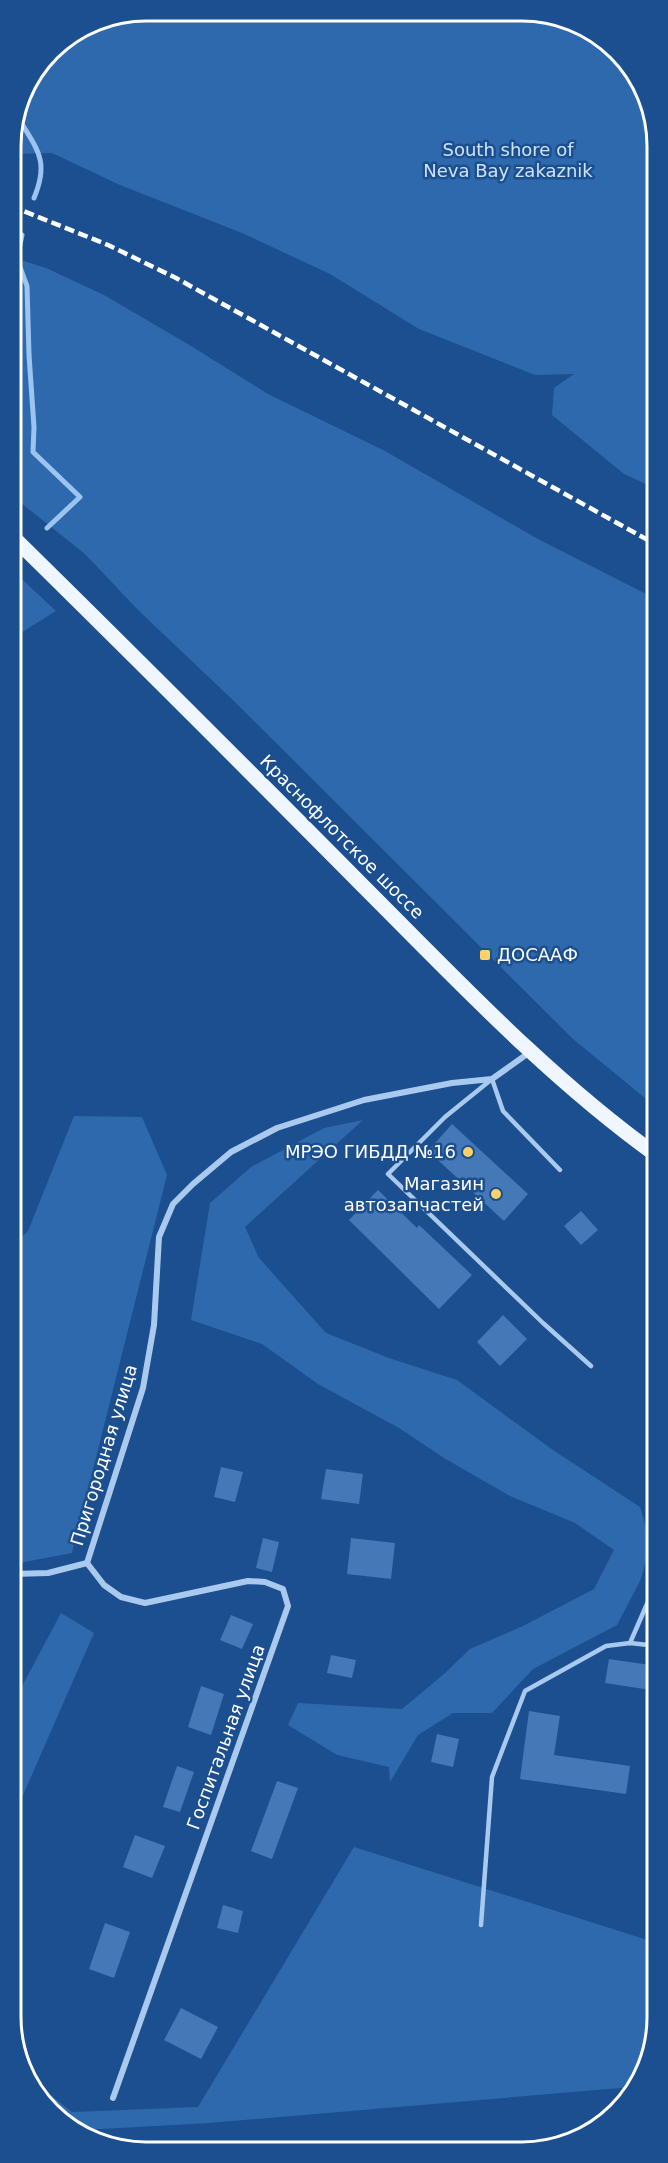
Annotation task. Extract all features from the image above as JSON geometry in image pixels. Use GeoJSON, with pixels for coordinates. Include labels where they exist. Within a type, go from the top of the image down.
{"type":"FeatureCollection","features":[{"type":"Feature","properties":{"kind":"main road","name":"Краснофлотское шоссе"},"geometry":{"type":"LineString","coordinates":[[21,545],[454,977],[532,1051],[647,1148]]}},
{"type":"Feature","properties":{"kind":"street"},"geometry":{"type":"LineString","coordinates":[[492,1079],[532,1051]]}},
{"type":"Feature","properties":{"kind":"street","name":"Пригородная улица"},"geometry":{"type":"LineString","coordinates":[[21,1574],[48,1573],[87,1563],[143,1388],[154,1325],[159,1237],[173,1204],[231,1152],[278,1128],[364,1100],[452,1083],[492,1079]]}},
{"type":"Feature","properties":{"kind":"street","name":"Госпитальная улица"},"geometry":{"type":"LineString","coordinates":[[87,1563],[105,1585],[121,1597],[145,1603],[248,1581],[265,1582],[283,1589],[288,1606],[114,2098]]}},
{"type":"Feature","properties":{"kind":"lane"},"geometry":{"type":"LineString","coordinates":[[560,1170],[503,1111],[492,1079],[445,1117],[388,1174],[591,1366]]}},
{"type":"Feature","properties":{"kind":"lane"},"geometry":{"type":"LineString","coordinates":[[630,1642],[647,1604]]}},
{"type":"Feature","properties":{"kind":"lane"},"geometry":{"type":"LineString","coordinates":[[481,1925],[492,1777],[525,1691],[606,1646],[630,1642],[647,1645]]}},
{"type":"Feature","properties":{"kind":"green space","name":"South shore of Neva Bay zakaznik"},"geometry":{"type":"Polygon","coordinates":[[[138,21],[530,21],[554,25],[584,38],[598,47],[621,70],[637,98],[645,122],[647,146],[647,484],[624,474],[552,415],[554,388],[574,374],[535,375],[419,329],[330,274],[242,233],[120,185],[52,153],[21,154],[23,122],[38,84],[47,70],[70,47],[91,34],[122,23],[138,21]]]}},
{"type":"Feature","properties":{"kind":"green space"},"geometry":{"type":"Polygon","coordinates":[[[21,260],[46,268],[104,295],[268,394],[385,451],[538,539],[647,594],[647,1100],[573,1039],[237,704],[138,610],[85,554],[21,503],[21,260]]]}},
{"type":"Feature","properties":{"kind":"green space"},"geometry":{"type":"Polygon","coordinates":[[[21,578],[56,611],[21,633],[21,578]]]}},
{"type":"Feature","properties":{"kind":"green space"},"geometry":{"type":"Polygon","coordinates":[[[74,1116],[142,1117],[167,1175],[72,1553],[21,1563],[21,1238],[28,1231],[74,1116]]]}},
{"type":"Feature","properties":{"kind":"green space"},"geometry":{"type":"Polygon","coordinates":[[[363,1120],[245,1227],[259,1258],[326,1333],[389,1358],[457,1380],[553,1450],[640,1507],[647,1530],[647,1557],[641,1579],[617,1625],[533,1669],[492,1713],[453,1713],[418,1735],[390,1782],[389,1767],[337,1755],[288,1725],[298,1703],[402,1709],[470,1649],[523,1626],[594,1589],[614,1550],[575,1523],[510,1496],[444,1458],[399,1428],[318,1384],[262,1344],[191,1320],[210,1203],[251,1167],[324,1128],[363,1120]]]}},
{"type":"Feature","properties":{"kind":"green space"},"geometry":{"type":"Polygon","coordinates":[[[61,1613],[94,1633],[21,1800],[21,1688],[61,1613]]]}},
{"type":"Feature","properties":{"kind":"green space"},"geometry":{"type":"Polygon","coordinates":[[[354,1847],[647,1940],[646,2033],[637,2065],[625,2088],[209,2123],[92,2129],[70,2116],[46,2091],[72,2112],[198,2107],[354,1847]]]}},
{"type":"Feature","properties":{"kind":"building"},"geometry":{"type":"Polygon","coordinates":[[[452,1124],[528,1194],[504,1221],[428,1151],[452,1124]]]}},
{"type":"Feature","properties":{"kind":"building"},"geometry":{"type":"Polygon","coordinates":[[[378,1190],[417,1228],[419,1225],[472,1275],[439,1309],[349,1220],[378,1190]]]}},
{"type":"Feature","properties":{"kind":"building"},"geometry":{"type":"Polygon","coordinates":[[[581,1211],[598,1230],[581,1245],[564,1226],[581,1211]]]}},
{"type":"Feature","properties":{"kind":"building"},"geometry":{"type":"Polygon","coordinates":[[[503,1315],[527,1339],[500,1366],[477,1342],[503,1315]]]}},
{"type":"Feature","properties":{"kind":"building"},"geometry":{"type":"Polygon","coordinates":[[[221,1467],[243,1472],[235,1502],[214,1497],[221,1467]]]}},
{"type":"Feature","properties":{"kind":"building"},"geometry":{"type":"Polygon","coordinates":[[[326,1469],[363,1474],[359,1504],[321,1499],[326,1469]]]}},
{"type":"Feature","properties":{"kind":"building"},"geometry":{"type":"Polygon","coordinates":[[[263,1538],[279,1542],[272,1572],[256,1568],[263,1538]]]}},
{"type":"Feature","properties":{"kind":"building"},"geometry":{"type":"Polygon","coordinates":[[[351,1538],[395,1543],[391,1579],[347,1574],[351,1538]]]}},
{"type":"Feature","properties":{"kind":"building"},"geometry":{"type":"Polygon","coordinates":[[[231,1615],[253,1624],[242,1649],[220,1640],[231,1615]]]}},
{"type":"Feature","properties":{"kind":"building"},"geometry":{"type":"Polygon","coordinates":[[[331,1655],[356,1660],[352,1678],[327,1673],[331,1655]]]}},
{"type":"Feature","properties":{"kind":"building"},"geometry":{"type":"Polygon","coordinates":[[[609,1659],[647,1665],[647,1689],[605,1683],[609,1659]]]}},
{"type":"Feature","properties":{"kind":"building"},"geometry":{"type":"Polygon","coordinates":[[[201,1686],[224,1694],[211,1735],[188,1727],[201,1686]]]}},
{"type":"Feature","properties":{"kind":"building"},"geometry":{"type":"Polygon","coordinates":[[[529,1711],[560,1716],[554,1755],[630,1766],[626,1794],[520,1779],[529,1711]]]}},
{"type":"Feature","properties":{"kind":"building"},"geometry":{"type":"Polygon","coordinates":[[[437,1734],[459,1739],[453,1767],[431,1762],[437,1734]]]}},
{"type":"Feature","properties":{"kind":"building"},"geometry":{"type":"Polygon","coordinates":[[[177,1766],[194,1772],[180,1812],[163,1807],[177,1766]]]}},
{"type":"Feature","properties":{"kind":"building"},"geometry":{"type":"Polygon","coordinates":[[[277,1781],[298,1788],[272,1859],[251,1851],[277,1781]]]}},
{"type":"Feature","properties":{"kind":"building"},"geometry":{"type":"Polygon","coordinates":[[[135,1835],[165,1846],[152,1878],[123,1867],[135,1835]]]}},
{"type":"Feature","properties":{"kind":"building"},"geometry":{"type":"Polygon","coordinates":[[[223,1905],[243,1911],[238,1933],[217,1928],[223,1905]]]}},
{"type":"Feature","properties":{"kind":"building"},"geometry":{"type":"Polygon","coordinates":[[[105,1923],[130,1932],[114,1978],[89,1969],[105,1923]]]}},
{"type":"Feature","properties":{"kind":"building"},"geometry":{"type":"Polygon","coordinates":[[[181,2008],[218,2027],[201,2059],[164,2040],[181,2008]]]}},
{"type":"Feature","properties":{"kind":"waterway"},"geometry":{"type":"LineString","coordinates":[[23,125],[40,159],[41,176],[34,198]]}},
{"type":"Feature","properties":{"kind":"waterway"},"geometry":{"type":"LineString","coordinates":[[21,240],[22,235]]}},
{"type":"Feature","properties":{"kind":"waterway"},"geometry":{"type":"LineString","coordinates":[[21,270],[27,286],[34,427],[33,452],[80,497],[47,528]]}},
{"type":"Feature","properties":{"kind":"railway"},"geometry":{"type":"LineString","coordinates":[[21,210],[108,245],[176,278],[647,540]]}},
{"type":"Feature","properties":{"kind":"place","name":"ДОСААФ"},"geometry":{"type":"Point","coordinates":[485,955]}},
{"type":"Feature","properties":{"kind":"place","name":"МРЭО ГИБДД №16"},"geometry":{"type":"Point","coordinates":[468,1152]}},
{"type":"Feature","properties":{"kind":"place","name":"Магазин автозапчастей"},"geometry":{"type":"Point","coordinates":[496,1194]}}]}
